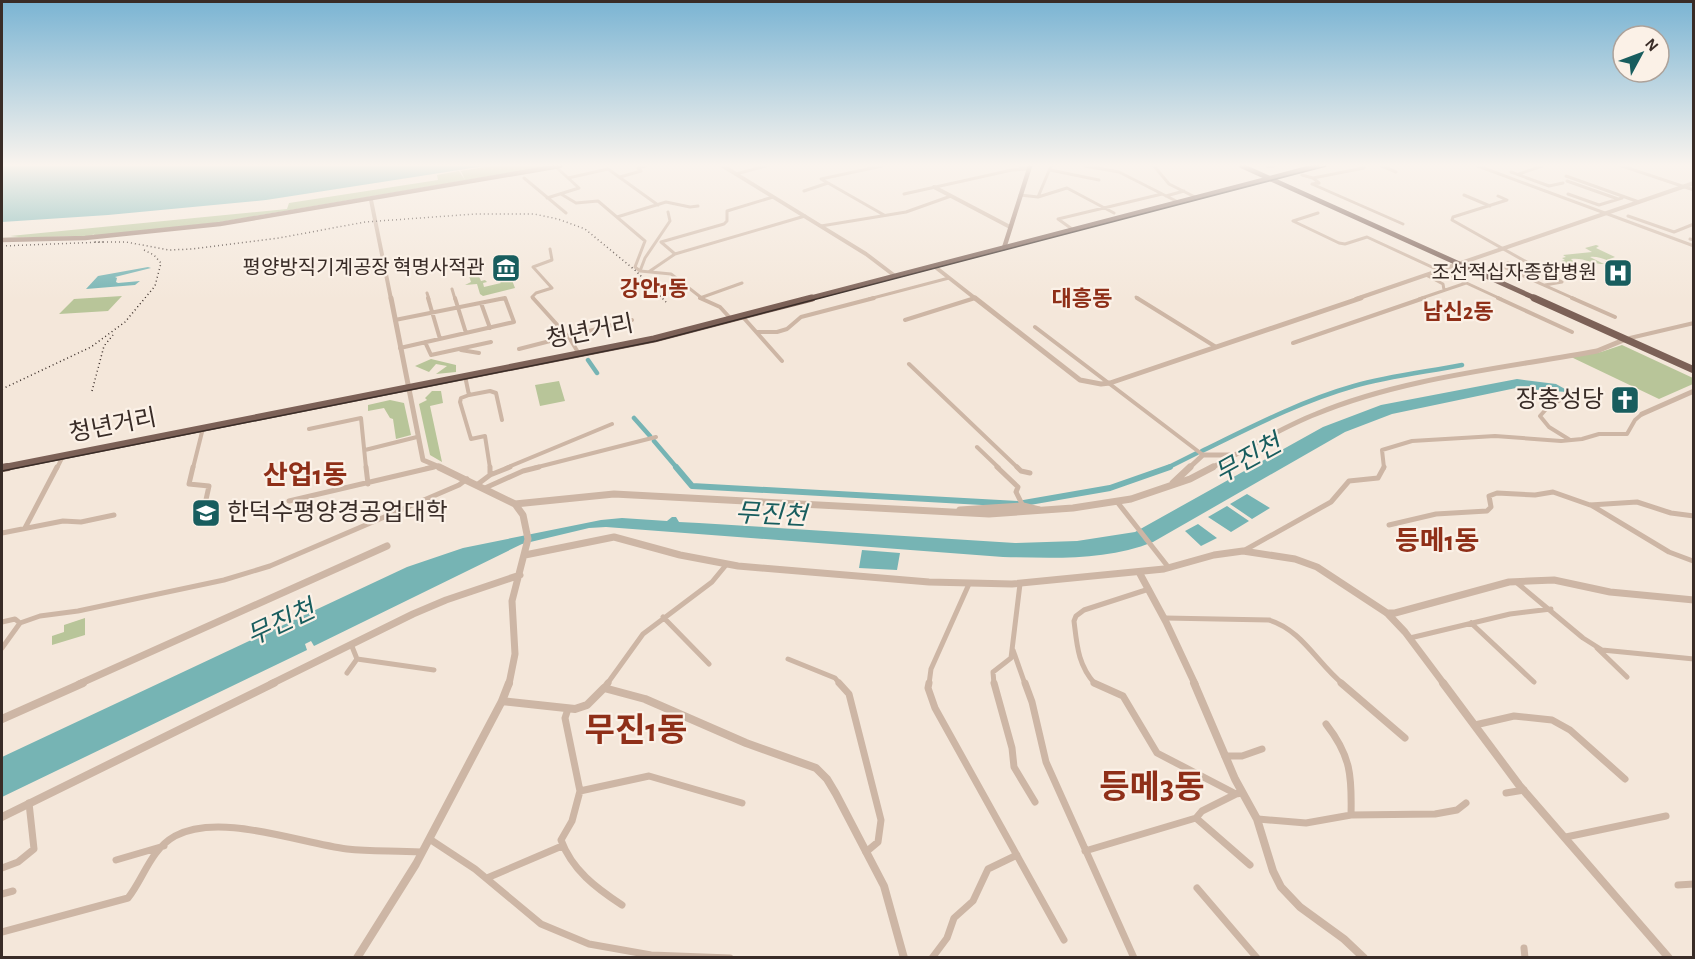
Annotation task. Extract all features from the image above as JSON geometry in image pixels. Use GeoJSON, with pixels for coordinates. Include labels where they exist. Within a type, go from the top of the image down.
{"type":"FeatureCollection","features":[{"type":"Feature","properties":{"kind":"main road"},"geometry":{"type":"LineString","coordinates":[[2,240],[85,238],[197,226],[299,211]]}},
{"type":"Feature","properties":{"kind":"main road"},"geometry":{"type":"LineString","coordinates":[[1004,248],[1015,211]]}},
{"type":"Feature","properties":{"kind":"main road","name":"청년거리"},"geometry":{"type":"LineString","coordinates":[[2,468],[654,339],[1145,211]]}},
{"type":"Feature","properties":{"kind":"main road"},"geometry":{"type":"LineString","coordinates":[[1345,211],[1694,368]]}},
{"type":"Feature","properties":{"kind":"street"},"geometry":{"type":"LineString","coordinates":[[357,957],[381,924],[431,840],[502,701],[515,663],[511,611],[528,535],[525,517],[515,504],[478,484],[423,460],[373,211]]}},
{"type":"Feature","properties":{"kind":"street"},"geometry":{"type":"LineString","coordinates":[[610,211],[645,240],[635,267],[640,271],[670,274],[700,298],[720,307],[731,319]]}},
{"type":"Feature","properties":{"kind":"street"},"geometry":{"type":"LineString","coordinates":[[617,217],[637,211]]}},
{"type":"Feature","properties":{"kind":"street"},"geometry":{"type":"LineString","coordinates":[[675,254],[662,245],[662,242],[724,224],[727,221],[728,211]]}},
{"type":"Feature","properties":{"kind":"street"},"geometry":{"type":"LineString","coordinates":[[796,211],[866,254],[895,276]]}},
{"type":"Feature","properties":{"kind":"street"},"geometry":{"type":"LineString","coordinates":[[878,211],[884,214]]}},
{"type":"Feature","properties":{"kind":"street"},"geometry":{"type":"LineString","coordinates":[[821,226],[910,211]]}},
{"type":"Feature","properties":{"kind":"street"},"geometry":{"type":"LineString","coordinates":[[979,211],[1010,227]]}},
{"type":"Feature","properties":{"kind":"street"},"geometry":{"type":"LineString","coordinates":[[1072,230],[1058,219],[1092,211]]}},
{"type":"Feature","properties":{"kind":"street"},"geometry":{"type":"LineString","coordinates":[[1110,211],[1114,213]]}},
{"type":"Feature","properties":{"kind":"street"},"geometry":{"type":"LineString","coordinates":[[1373,211],[1403,224]]}},
{"type":"Feature","properties":{"kind":"street"},"geometry":{"type":"LineString","coordinates":[[1475,211],[1452,220],[1562,282],[1545,285]]}},
{"type":"Feature","properties":{"kind":"street"},"geometry":{"type":"LineString","coordinates":[[1600,211],[1694,246]]}},
{"type":"Feature","properties":{"kind":"street"},"geometry":{"type":"LineString","coordinates":[[934,266],[1080,380],[1101,384],[1110,383],[1613,211]]}},
{"type":"Feature","properties":{"kind":"street"},"geometry":{"type":"LineString","coordinates":[[640,271],[645,258],[670,221],[668,212]]}},
{"type":"Feature","properties":{"kind":"street"},"geometry":{"type":"LineString","coordinates":[[1318,213],[1293,221],[1339,243],[1345,244],[1367,237],[1572,332]]}},
{"type":"Feature","properties":{"kind":"street"},"geometry":{"type":"LineString","coordinates":[[650,271],[675,254],[805,216]]}},
{"type":"Feature","properties":{"kind":"street"},"geometry":{"type":"LineString","coordinates":[[1628,216],[1674,232],[1694,224]]}},
{"type":"Feature","properties":{"kind":"street"},"geometry":{"type":"LineString","coordinates":[[1687,227],[1694,230]]}},
{"type":"Feature","properties":{"kind":"street"},"geometry":{"type":"LineString","coordinates":[[550,249],[552,260],[533,267],[558,295]]}},
{"type":"Feature","properties":{"kind":"street"},"geometry":{"type":"LineString","coordinates":[[1508,263],[1501,266],[1615,317]]}},
{"type":"Feature","properties":{"kind":"street"},"geometry":{"type":"LineString","coordinates":[[1426,275],[1443,284],[1444,290]]}},
{"type":"Feature","properties":{"kind":"street"},"geometry":{"type":"LineString","coordinates":[[757,332],[777,332],[787,329],[801,317],[950,278]]}},
{"type":"Feature","properties":{"kind":"street"},"geometry":{"type":"LineString","coordinates":[[700,298],[742,283]]}},
{"type":"Feature","properties":{"kind":"street"},"geometry":{"type":"LineString","coordinates":[[1293,343],[1466,283]]}},
{"type":"Feature","properties":{"kind":"street"},"geometry":{"type":"LineString","coordinates":[[552,288],[532,297],[574,342],[579,354]]}},
{"type":"Feature","properties":{"kind":"street"},"geometry":{"type":"LineString","coordinates":[[452,289],[466,333]]}},
{"type":"Feature","properties":{"kind":"street"},"geometry":{"type":"LineString","coordinates":[[428,293],[440,339]]}},
{"type":"Feature","properties":{"kind":"street"},"geometry":{"type":"LineString","coordinates":[[1136,297],[1216,347]]}},
{"type":"Feature","properties":{"kind":"street"},"geometry":{"type":"LineString","coordinates":[[395,320],[504,298],[514,322],[400,348]]}},
{"type":"Feature","properties":{"kind":"street"},"geometry":{"type":"LineString","coordinates":[[905,320],[975,298]]}},
{"type":"Feature","properties":{"kind":"street"},"geometry":{"type":"LineString","coordinates":[[481,303],[490,328]]}},
{"type":"Feature","properties":{"kind":"street"},"geometry":{"type":"LineString","coordinates":[[742,316],[782,361]]}},
{"type":"Feature","properties":{"kind":"street"},"geometry":{"type":"LineString","coordinates":[[519,349],[632,320]]}},
{"type":"Feature","properties":{"kind":"street"},"geometry":{"type":"LineString","coordinates":[[515,504],[614,494],[990,514],[1046,511],[1118,502],[1191,479],[1315,414],[1395,388],[1597,351],[1642,333],[1677,330],[1694,324]]}},
{"type":"Feature","properties":{"kind":"street"},"geometry":{"type":"LineString","coordinates":[[1035,327],[1203,455],[1236,455]]}},
{"type":"Feature","properties":{"kind":"street"},"geometry":{"type":"LineString","coordinates":[[425,342],[431,355],[491,342]]}},
{"type":"Feature","properties":{"kind":"street"},"geometry":{"type":"LineString","coordinates":[[458,349],[479,353]]}},
{"type":"Feature","properties":{"kind":"street"},"geometry":{"type":"LineString","coordinates":[[909,364],[1021,471],[1030,472]]}},
{"type":"Feature","properties":{"kind":"street"},"geometry":{"type":"LineString","coordinates":[[465,376],[469,395]]}},
{"type":"Feature","properties":{"kind":"street"},"geometry":{"type":"LineString","coordinates":[[490,475],[485,436],[471,439],[460,402],[461,398],[490,391],[496,393],[502,420]]}},
{"type":"Feature","properties":{"kind":"street"},"geometry":{"type":"LineString","coordinates":[[1570,440],[1549,427],[1540,416],[1549,406],[1572,393]]}},
{"type":"Feature","properties":{"kind":"street"},"geometry":{"type":"LineString","coordinates":[[1243,551],[1331,502],[1349,481],[1378,478],[1384,468],[1382,453],[1387,447],[1413,441],[1495,436],[1570,440],[1599,434],[1627,434],[1635,420],[1642,414],[1692,393]]}},
{"type":"Feature","properties":{"kind":"street"},"geometry":{"type":"LineString","coordinates":[[945,397],[951,395]]}},
{"type":"Feature","properties":{"kind":"street"},"geometry":{"type":"LineString","coordinates":[[309,429],[361,418],[368,484]]}},
{"type":"Feature","properties":{"kind":"street"},"geometry":{"type":"LineString","coordinates":[[478,484],[490,475],[612,424]]}},
{"type":"Feature","properties":{"kind":"street"},"geometry":{"type":"LineString","coordinates":[[202,518],[209,486],[189,484],[203,428]]}},
{"type":"Feature","properties":{"kind":"street"},"geometry":{"type":"LineString","coordinates":[[365,450],[417,437]]}},
{"type":"Feature","properties":{"kind":"street"},"geometry":{"type":"LineString","coordinates":[[486,488],[523,471],[656,437]]}},
{"type":"Feature","properties":{"kind":"street"},"geometry":{"type":"LineString","coordinates":[[977,447],[1018,488],[1016,492],[1022,504]]}},
{"type":"Feature","properties":{"kind":"street"},"geometry":{"type":"LineString","coordinates":[[25,528],[63,455]]}},
{"type":"Feature","properties":{"kind":"street"},"geometry":{"type":"LineString","coordinates":[[1171,485],[1203,455]]}},
{"type":"Feature","properties":{"kind":"street"},"geometry":{"type":"LineString","coordinates":[[289,501],[437,466]]}},
{"type":"Feature","properties":{"kind":"street"},"geometry":{"type":"LineString","coordinates":[[2,648],[20,623],[40,616],[78,611],[224,580],[270,566],[459,485],[467,479]]}},
{"type":"Feature","properties":{"kind":"street"},"geometry":{"type":"LineString","coordinates":[[1389,525],[1449,512],[1487,511],[1491,507],[1489,496],[1497,493],[1535,495],[1553,492],[1590,505],[1669,552],[1693,561]]}},
{"type":"Feature","properties":{"kind":"street"},"geometry":{"type":"LineString","coordinates":[[1118,502],[1169,568]]}},
{"type":"Feature","properties":{"kind":"street"},"geometry":{"type":"LineString","coordinates":[[1590,505],[1637,502],[1671,513],[1694,516]]}},
{"type":"Feature","properties":{"kind":"street"},"geometry":{"type":"LineString","coordinates":[[946,512],[977,504],[1022,504],[1046,511]]}},
{"type":"Feature","properties":{"kind":"street"},"geometry":{"type":"LineString","coordinates":[[2,533],[69,520],[81,522],[114,515]]}},
{"type":"Feature","properties":{"kind":"street"},"geometry":{"type":"LineString","coordinates":[[525,555],[614,537],[646,547],[726,565],[969,584],[1020,584],[1139,572],[1169,568],[1214,555],[1243,551],[1284,556],[1317,567],[1387,613],[1410,639],[1524,790],[1669,957]]}},
{"type":"Feature","properties":{"kind":"street"},"geometry":{"type":"LineString","coordinates":[[2,719],[387,546]]}},
{"type":"Feature","properties":{"kind":"street"},"geometry":{"type":"LineString","coordinates":[[502,701],[538,703],[568,709],[581,708],[604,688],[643,634],[663,616],[712,582],[726,565]]}},
{"type":"Feature","properties":{"kind":"street"},"geometry":{"type":"LineString","coordinates":[[1139,572],[1165,618],[1225,756],[1239,794],[1258,819],[1268,857],[1280,885],[1304,910],[1351,942],[1364,957]]}},
{"type":"Feature","properties":{"kind":"street"},"geometry":{"type":"LineString","coordinates":[[2,816],[351,644],[446,600],[520,576]]}},
{"type":"Feature","properties":{"kind":"street"},"geometry":{"type":"LineString","coordinates":[[1387,613],[1395,613],[1516,582],[1554,580],[1610,592],[1694,600]]}},
{"type":"Feature","properties":{"kind":"street"},"geometry":{"type":"LineString","coordinates":[[1516,582],[1597,648],[1627,677]]}},
{"type":"Feature","properties":{"kind":"street"},"geometry":{"type":"LineString","coordinates":[[969,584],[931,669],[928,688],[935,708],[1064,940]]}},
{"type":"Feature","properties":{"kind":"street"},"geometry":{"type":"LineString","coordinates":[[1020,584],[1011,658],[993,672],[992,676],[1012,748],[1014,767],[1035,802]]}},
{"type":"Feature","properties":{"kind":"street"},"geometry":{"type":"LineString","coordinates":[[1149,589],[1084,610],[1076,616],[1074,621],[1079,660],[1085,673],[1097,686],[1123,696],[1157,753],[1239,794]]}},
{"type":"Feature","properties":{"kind":"street"},"geometry":{"type":"LineString","coordinates":[[1410,639],[1510,614],[1551,609]]}},
{"type":"Feature","properties":{"kind":"street"},"geometry":{"type":"LineString","coordinates":[[663,616],[709,664]]}},
{"type":"Feature","properties":{"kind":"street"},"geometry":{"type":"LineString","coordinates":[[1165,618],[1269,620],[1284,624],[1299,636],[1332,675],[1379,712],[1405,738]]}},
{"type":"Feature","properties":{"kind":"street"},"geometry":{"type":"LineString","coordinates":[[2,622],[15,619],[20,623]]}},
{"type":"Feature","properties":{"kind":"street"},"geometry":{"type":"LineString","coordinates":[[1471,623],[1534,682]]}},
{"type":"Feature","properties":{"kind":"street"},"geometry":{"type":"LineString","coordinates":[[351,644],[357,659]]}},
{"type":"Feature","properties":{"kind":"street"},"geometry":{"type":"LineString","coordinates":[[1597,648],[1694,659]]}},
{"type":"Feature","properties":{"kind":"street"},"geometry":{"type":"LineString","coordinates":[[1013,650],[1032,702],[1046,762],[1134,957]]}},
{"type":"Feature","properties":{"kind":"street"},"geometry":{"type":"LineString","coordinates":[[357,659],[434,670]]}},
{"type":"Feature","properties":{"kind":"street"},"geometry":{"type":"LineString","coordinates":[[347,673],[357,659]]}},
{"type":"Feature","properties":{"kind":"street"},"geometry":{"type":"LineString","coordinates":[[788,659],[835,678],[849,694],[881,820],[878,842],[866,852]]}},
{"type":"Feature","properties":{"kind":"street"},"geometry":{"type":"LineString","coordinates":[[604,688],[645,699],[746,743],[816,768],[827,779],[836,794],[884,886],[903,957]]}},
{"type":"Feature","properties":{"kind":"street"},"geometry":{"type":"LineString","coordinates":[[568,709],[565,718],[580,791],[572,821],[561,840],[562,846],[587,879],[622,905]]}},
{"type":"Feature","properties":{"kind":"street"},"geometry":{"type":"LineString","coordinates":[[1474,725],[1514,716],[1552,720],[1570,730],[1625,779]]}},
{"type":"Feature","properties":{"kind":"street"},"geometry":{"type":"LineString","coordinates":[[1326,724],[1341,742],[1352,770],[1351,816]]}},
{"type":"Feature","properties":{"kind":"street"},"geometry":{"type":"LineString","coordinates":[[1225,756],[1242,756],[1262,749]]}},
{"type":"Feature","properties":{"kind":"street"},"geometry":{"type":"LineString","coordinates":[[580,791],[649,776],[742,803]]}},
{"type":"Feature","properties":{"kind":"street"},"geometry":{"type":"LineString","coordinates":[[1506,793],[1524,790]]}},
{"type":"Feature","properties":{"kind":"street"},"geometry":{"type":"LineString","coordinates":[[1085,850],[1196,818],[1202,811],[1239,794]]}},
{"type":"Feature","properties":{"kind":"street"},"geometry":{"type":"LineString","coordinates":[[1258,819],[1306,823],[1351,816],[1435,814],[1457,810],[1466,803]]}},
{"type":"Feature","properties":{"kind":"street"},"geometry":{"type":"LineString","coordinates":[[2,868],[18,861],[34,849],[29,804]]}},
{"type":"Feature","properties":{"kind":"street"},"geometry":{"type":"LineString","coordinates":[[1566,837],[1666,816]]}},
{"type":"Feature","properties":{"kind":"street"},"geometry":{"type":"LineString","coordinates":[[1196,818],[1250,865]]}},
{"type":"Feature","properties":{"kind":"street"},"geometry":{"type":"LineString","coordinates":[[2,932],[129,898],[136,889],[144,869],[164,846],[183,832],[214,827],[347,849],[424,852]]}},
{"type":"Feature","properties":{"kind":"street"},"geometry":{"type":"LineString","coordinates":[[431,840],[487,878],[541,924],[589,944],[651,955],[730,957]]}},
{"type":"Feature","properties":{"kind":"street"},"geometry":{"type":"LineString","coordinates":[[116,860],[164,846]]}},
{"type":"Feature","properties":{"kind":"street"},"geometry":{"type":"LineString","coordinates":[[487,878],[562,846]]}},
{"type":"Feature","properties":{"kind":"street"},"geometry":{"type":"LineString","coordinates":[[932,957],[946,938],[954,918],[974,901],[988,869],[1017,855]]}},
{"type":"Feature","properties":{"kind":"street"},"geometry":{"type":"LineString","coordinates":[[1678,885],[1694,884]]}},
{"type":"Feature","properties":{"kind":"street"},"geometry":{"type":"LineString","coordinates":[[1197,888],[1223,921],[1257,957]]}},
{"type":"Feature","properties":{"kind":"street"},"geometry":{"type":"LineString","coordinates":[[2,894],[13,891]]}},
{"type":"Feature","properties":{"kind":"street"},"geometry":{"type":"LineString","coordinates":[[1524,948],[1525,957]]}},
{"type":"Feature","properties":{"kind":"green space"},"geometry":{"type":"Polygon","coordinates":[[[286,211],[214,223],[92,236],[95,233],[91,236],[2,238],[19,237],[10,236],[286,211]]]}},
{"type":"Feature","properties":{"kind":"green space"},"geometry":{"type":"Polygon","coordinates":[[[1599,246],[1596,248],[1615,257],[1610,259],[1624,263],[1615,263],[1598,257],[1590,257],[1604,264],[1575,259],[1571,259],[1575,263],[1567,264],[1561,261],[1566,257],[1563,255],[1592,252],[1585,248],[1599,246]]]}},
{"type":"Feature","properties":{"kind":"green space"},"geometry":{"type":"Polygon","coordinates":[[[478,274],[481,281],[487,282],[483,283],[484,287],[501,283],[496,278],[510,275],[515,288],[483,296],[477,284],[465,285],[471,282],[469,276],[478,274]]]}},
{"type":"Feature","properties":{"kind":"green space"},"geometry":{"type":"Polygon","coordinates":[[[122,296],[108,311],[59,314],[74,299],[122,296]]]}},
{"type":"Feature","properties":{"kind":"green space"},"geometry":{"type":"Polygon","coordinates":[[[1622,345],[1693,378],[1693,384],[1659,399],[1571,357],[1601,352],[1622,345]]]}},
{"type":"Feature","properties":{"kind":"green space"},"geometry":{"type":"Polygon","coordinates":[[[431,359],[456,365],[456,372],[436,374],[447,366],[436,364],[429,372],[415,366],[431,359]]]}},
{"type":"Feature","properties":{"kind":"green space"},"geometry":{"type":"Polygon","coordinates":[[[559,381],[565,401],[540,406],[535,385],[559,381]]]}},
{"type":"Feature","properties":{"kind":"green space"},"geometry":{"type":"Polygon","coordinates":[[[432,391],[441,391],[443,403],[430,406],[442,462],[430,455],[419,404],[427,400],[425,398],[432,391]]]}},
{"type":"Feature","properties":{"kind":"green space"},"geometry":{"type":"Polygon","coordinates":[[[390,400],[404,403],[411,435],[396,439],[393,419],[384,408],[368,411],[368,405],[390,400]]]}},
{"type":"Feature","properties":{"kind":"green space"},"geometry":{"type":"Polygon","coordinates":[[[85,618],[85,635],[52,645],[52,636],[64,632],[64,625],[85,618]]]}},
{"type":"Feature","properties":{"kind":"water"},"geometry":{"type":"Polygon","coordinates":[[[2,211],[153,211],[108,215],[2,222],[2,211]]]}},
{"type":"Feature","properties":{"kind":"water"},"geometry":{"type":"Polygon","coordinates":[[[151,268],[115,277],[118,283],[140,281],[135,285],[86,289],[98,276],[151,268]]]}},
{"type":"Feature","properties":{"kind":"water"},"geometry":{"type":"Polygon","coordinates":[[[1517,379],[1556,384],[1566,392],[1516,388],[1392,414],[1345,432],[1153,542],[1117,552],[1079,557],[1003,557],[606,527],[589,528],[522,544],[314,646],[311,641],[305,644],[307,650],[2,797],[2,757],[407,567],[463,548],[601,520],[622,518],[667,521],[676,517],[679,522],[1015,543],[1077,541],[1135,532],[1323,427],[1381,405],[1517,379]]]}},
{"type":"Feature","properties":{"kind":"water"},"geometry":{"type":"Polygon","coordinates":[[[1247,494],[1270,508],[1252,519],[1230,504],[1247,494]]]}},
{"type":"Feature","properties":{"kind":"water"},"geometry":{"type":"Polygon","coordinates":[[[1227,506],[1249,521],[1231,532],[1208,517],[1227,506]]]}},
{"type":"Feature","properties":{"kind":"water"},"geometry":{"type":"Polygon","coordinates":[[[1198,524],[1217,538],[1201,546],[1185,531],[1198,524]]]}},
{"type":"Feature","properties":{"kind":"water"},"geometry":{"type":"Polygon","coordinates":[[[862,550],[900,553],[897,570],[859,568],[862,550]]]}},
{"type":"Feature","properties":{"kind":"waterway"},"geometry":{"type":"LineString","coordinates":[[588,360],[597,373]]}},
{"type":"Feature","properties":{"kind":"waterway","name":"무진천"},"geometry":{"type":"LineString","coordinates":[[1202,451],[1277,415],[1334,392],[1381,379],[1462,365]]}},
{"type":"Feature","properties":{"kind":"waterway"},"geometry":{"type":"LineString","coordinates":[[634,418],[650,436]]}},
{"type":"Feature","properties":{"kind":"waterway"},"geometry":{"type":"LineString","coordinates":[[654,441],[677,468]]}},
{"type":"Feature","properties":{"kind":"waterway"},"geometry":{"type":"LineString","coordinates":[[1167,468],[1197,453]]}},
{"type":"Feature","properties":{"kind":"waterway","name":"무진천"},"geometry":{"type":"LineString","coordinates":[[676,467],[692,486],[1018,504],[1110,488],[1170,467]]}},
{"type":"Feature","properties":{"kind":"tram line"},"geometry":{"type":"LineString","coordinates":[[2,471],[656,341],[1155,211]]}},
{"type":"Feature","properties":{"kind":"railway"},"geometry":{"type":"LineString","coordinates":[[103,242],[126,242],[169,250],[192,249],[279,238],[365,222],[475,214],[534,214],[558,219],[585,229],[636,271],[666,302]]}},
{"type":"Feature","properties":{"kind":"railway"},"geometry":{"type":"LineString","coordinates":[[95,242],[103,242]]}},
{"type":"Feature","properties":{"kind":"railway"},"geometry":{"type":"LineString","coordinates":[[2,246],[103,242]]}},
{"type":"Feature","properties":{"kind":"railway"},"geometry":{"type":"LineString","coordinates":[[2,389],[91,347],[125,322],[155,286],[161,263],[154,255],[144,250]]}},
{"type":"Feature","properties":{"kind":"railway"},"geometry":{"type":"LineString","coordinates":[[92,391],[104,346],[113,335]]}},
{"type":"Feature","properties":{"kind":"place","name":"평양방직기계공장 혁명사적관"},"geometry":{"type":"Point","coordinates":[506,268]}},
{"type":"Feature","properties":{"kind":"place","name":"조선적십자종합병원"},"geometry":{"type":"Point","coordinates":[1618,273]}},
{"type":"Feature","properties":{"kind":"place","name":"장충성당"},"geometry":{"type":"Point","coordinates":[1625,400]}},
{"type":"Feature","properties":{"kind":"place","name":"한덕수평양경공업대학"},"geometry":{"type":"Point","coordinates":[206,513]}},
{"type":"Feature","properties":{"kind":"district","name":"강안1동"},"geometry":{"type":"Point","coordinates":[654,289]}},
{"type":"Feature","properties":{"kind":"district","name":"대흥동"},"geometry":{"type":"Point","coordinates":[1082,299]}},
{"type":"Feature","properties":{"kind":"district","name":"남신2동"},"geometry":{"type":"Point","coordinates":[1458,312]}},
{"type":"Feature","properties":{"kind":"district","name":"산업1동"},"geometry":{"type":"Point","coordinates":[305,475]}},
{"type":"Feature","properties":{"kind":"district","name":"등메1동"},"geometry":{"type":"Point","coordinates":[1437,541]}},
{"type":"Feature","properties":{"kind":"district","name":"무진1동"},"geometry":{"type":"Point","coordinates":[636,731]}},
{"type":"Feature","properties":{"kind":"district","name":"등메3동"},"geometry":{"type":"Point","coordinates":[1152,788]}}]}
